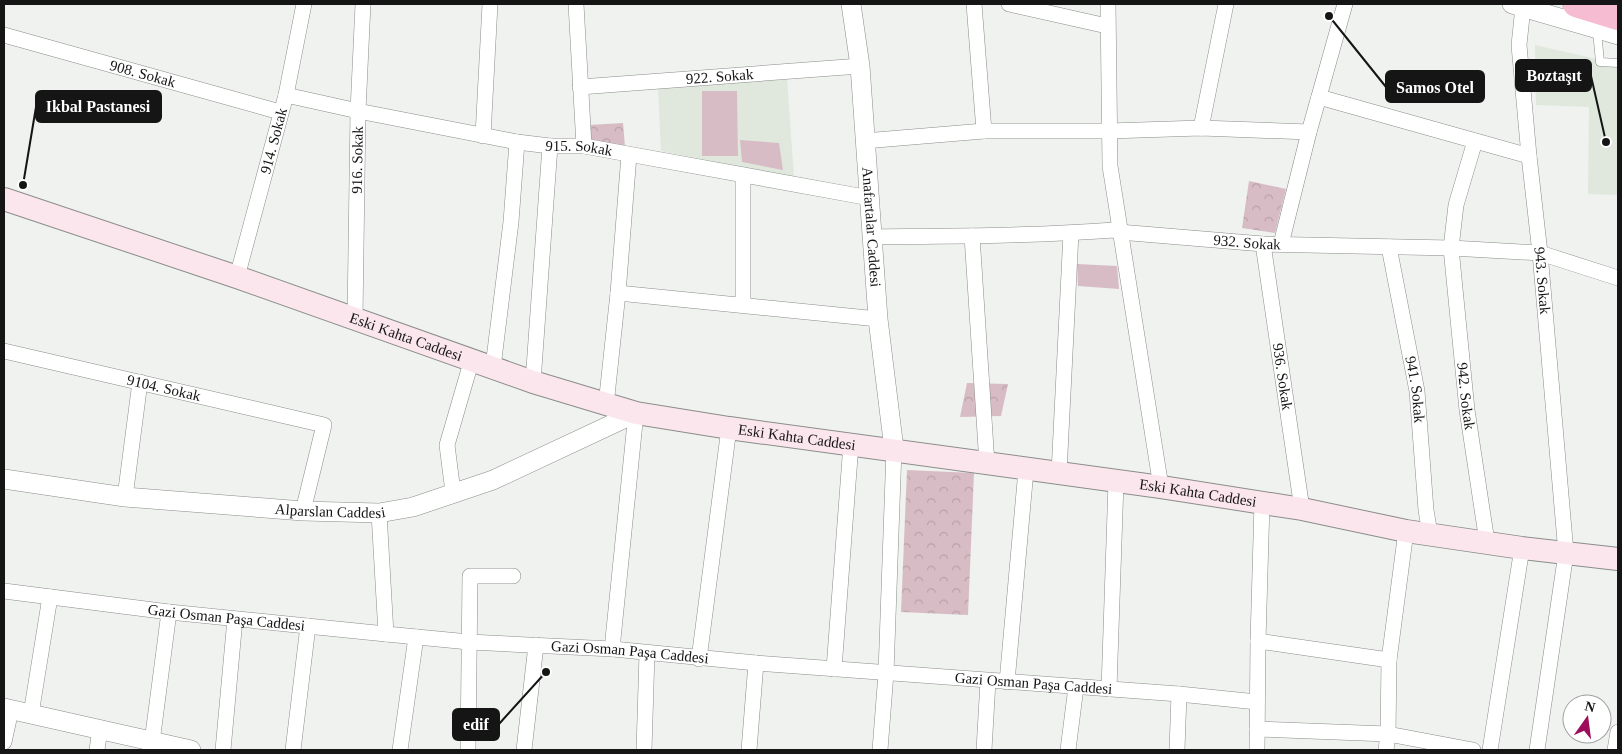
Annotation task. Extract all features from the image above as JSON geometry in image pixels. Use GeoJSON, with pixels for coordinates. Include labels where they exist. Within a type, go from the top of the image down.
{"type":"FeatureCollection","features":[{"type":"Feature","properties":{"kind":"highway"},"geometry":{"type":"LineString","coordinates":[[1576,4],[1607,23]]}},
{"type":"Feature","properties":{"kind":"main road","name":"Eski Kahta Caddesi"},"geometry":{"type":"LineString","coordinates":[[4,199],[356,318],[533,382],[636,413],[1026,470],[1161,487],[1302,510],[1406,531],[1522,548],[1618,559]]}},
{"type":"Feature","properties":{"kind":"street","name":"914. Sokak"},"geometry":{"type":"LineString","coordinates":[[237,277],[286,95],[304,4]]}},
{"type":"Feature","properties":{"kind":"street","name":"916. Sokak"},"geometry":{"type":"LineString","coordinates":[[356,318],[358,111],[363,4]]}},
{"type":"Feature","properties":{"kind":"street"},"geometry":{"type":"LineString","coordinates":[[484,136],[490,4]]}},
{"type":"Feature","properties":{"kind":"street"},"geometry":{"type":"LineString","coordinates":[[576,4],[584,146]]}},
{"type":"Feature","properties":{"kind":"street","name":"Anafartalar Caddesi"},"geometry":{"type":"LineString","coordinates":[[851,4],[860,66],[878,319],[894,450]]}},
{"type":"Feature","properties":{"kind":"street"},"geometry":{"type":"LineString","coordinates":[[974,4],[984,131]]}},
{"type":"Feature","properties":{"kind":"street"},"geometry":{"type":"LineString","coordinates":[[1009,4],[1107,26]]}},
{"type":"Feature","properties":{"kind":"street"},"geometry":{"type":"LineString","coordinates":[[1108,4],[1110,166],[1161,487]]}},
{"type":"Feature","properties":{"kind":"street"},"geometry":{"type":"LineString","coordinates":[[1201,128],[1226,4]]}},
{"type":"Feature","properties":{"kind":"street"},"geometry":{"type":"LineString","coordinates":[[1281,244],[1309,132],[1345,4]]}},
{"type":"Feature","properties":{"kind":"street"},"geometry":{"type":"LineString","coordinates":[[1517,6],[1607,23],[1618,35]]}},
{"type":"Feature","properties":{"kind":"street","name":"943. Sokak"},"geometry":{"type":"LineString","coordinates":[[1517,6],[1566,553],[1537,750]]}},
{"type":"Feature","properties":{"kind":"street","name":"908. Sokak"},"geometry":{"type":"LineString","coordinates":[[4,35],[280,112]]}},
{"type":"Feature","properties":{"kind":"street","name":"922. Sokak"},"geometry":{"type":"LineString","coordinates":[[580,87],[860,66]]}},
{"type":"Feature","properties":{"kind":"street","name":"915. Sokak"},"geometry":{"type":"LineString","coordinates":[[286,95],[516,142],[550,146],[584,146],[870,198]]}},
{"type":"Feature","properties":{"kind":"street"},"geometry":{"type":"LineString","coordinates":[[1319,98],[1529,156]]}},
{"type":"Feature","properties":{"kind":"street"},"geometry":{"type":"LineString","coordinates":[[864,141],[984,131],[1109,131],[1201,128],[1309,132]]}},
{"type":"Feature","properties":{"kind":"street","name":"942. Sokak"},"geometry":{"type":"LineString","coordinates":[[1475,141],[1456,205],[1451,248],[1467,410],[1486,542]]}},
{"type":"Feature","properties":{"kind":"street"},"geometry":{"type":"LineString","coordinates":[[493,367],[511,222],[516,142]]}},
{"type":"Feature","properties":{"kind":"street"},"geometry":{"type":"LineString","coordinates":[[533,382],[550,146]]}},
{"type":"Feature","properties":{"kind":"street"},"geometry":{"type":"LineString","coordinates":[[606,405],[618,293],[629,155]]}},
{"type":"Feature","properties":{"kind":"street"},"geometry":{"type":"LineString","coordinates":[[743,175],[743,305]]}},
{"type":"Feature","properties":{"kind":"street","name":"932. Sokak"},"geometry":{"type":"LineString","coordinates":[[872,237],[972,236],[1114,230],[1119,232],[1263,244],[1540,252],[1618,278]]}},
{"type":"Feature","properties":{"kind":"street"},"geometry":{"type":"LineString","coordinates":[[1059,474],[1071,233]]}},
{"type":"Feature","properties":{"kind":"street"},"geometry":{"type":"LineString","coordinates":[[972,236],[987,464]]}},
{"type":"Feature","properties":{"kind":"street","name":"936. Sokak"},"geometry":{"type":"LineString","coordinates":[[1263,244],[1302,510]]}},
{"type":"Feature","properties":{"kind":"street","name":"941. Sokak"},"geometry":{"type":"LineString","coordinates":[[1389,247],[1418,391],[1426,510],[1430,534]]}},
{"type":"Feature","properties":{"kind":"street"},"geometry":{"type":"LineString","coordinates":[[618,293],[878,319]]}},
{"type":"Feature","properties":{"kind":"street","name":"9104. Sokak"},"geometry":{"type":"LineString","coordinates":[[4,351],[324,425],[303,510]]}},
{"type":"Feature","properties":{"kind":"street"},"geometry":{"type":"LineString","coordinates":[[453,492],[447,445],[472,359]]}},
{"type":"Feature","properties":{"kind":"street"},"geometry":{"type":"LineString","coordinates":[[125,497],[140,382]]}},
{"type":"Feature","properties":{"kind":"street"},"geometry":{"type":"LineString","coordinates":[[613,649],[612,638],[636,413]]}},
{"type":"Feature","properties":{"kind":"street","name":"Alparslan Caddesi"},"geometry":{"type":"LineString","coordinates":[[4,479],[125,497],[303,510],[378,513],[413,507],[493,480],[636,413]]}},
{"type":"Feature","properties":{"kind":"street"},"geometry":{"type":"LineString","coordinates":[[699,658],[729,428]]}},
{"type":"Feature","properties":{"kind":"street"},"geometry":{"type":"LineString","coordinates":[[834,669],[851,444]]}},
{"type":"Feature","properties":{"kind":"street"},"geometry":{"type":"LineString","coordinates":[[880,750],[886,673],[894,450]]}},
{"type":"Feature","properties":{"kind":"street"},"geometry":{"type":"LineString","coordinates":[[1007,682],[1026,470]]}},
{"type":"Feature","properties":{"kind":"street"},"geometry":{"type":"LineString","coordinates":[[1109,689],[1116,482]]}},
{"type":"Feature","properties":{"kind":"street"},"geometry":{"type":"LineString","coordinates":[[1257,750],[1262,503]]}},
{"type":"Feature","properties":{"kind":"street"},"geometry":{"type":"LineString","coordinates":[[378,513],[386,634]]}},
{"type":"Feature","properties":{"kind":"street"},"geometry":{"type":"LineString","coordinates":[[1386,750],[1389,660],[1406,531]]}},
{"type":"Feature","properties":{"kind":"street"},"geometry":{"type":"LineString","coordinates":[[1490,750],[1522,548]]}},
{"type":"Feature","properties":{"kind":"street"},"geometry":{"type":"LineString","coordinates":[[468,750],[470,576],[513,576]]}},
{"type":"Feature","properties":{"kind":"street","name":"Gazi Osman Paşa Caddesi"},"geometry":{"type":"LineString","coordinates":[[4,591],[169,612],[469,642],[613,649],[756,663],[1179,694],[1257,702]]}},
{"type":"Feature","properties":{"kind":"street"},"geometry":{"type":"LineString","coordinates":[[31,714],[50,597]]}},
{"type":"Feature","properties":{"kind":"street"},"geometry":{"type":"LineString","coordinates":[[152,742],[169,612]]}},
{"type":"Feature","properties":{"kind":"street"},"geometry":{"type":"LineString","coordinates":[[223,750],[235,618]]}},
{"type":"Feature","properties":{"kind":"street"},"geometry":{"type":"LineString","coordinates":[[293,750],[308,626]]}},
{"type":"Feature","properties":{"kind":"street"},"geometry":{"type":"LineString","coordinates":[[400,750],[416,637]]}},
{"type":"Feature","properties":{"kind":"street"},"geometry":{"type":"LineString","coordinates":[[1258,641],[1389,660]]}},
{"type":"Feature","properties":{"kind":"street"},"geometry":{"type":"LineString","coordinates":[[524,750],[536,645]]}},
{"type":"Feature","properties":{"kind":"street"},"geometry":{"type":"LineString","coordinates":[[644,750],[647,653]]}},
{"type":"Feature","properties":{"kind":"street"},"geometry":{"type":"LineString","coordinates":[[749,750],[756,663]]}},
{"type":"Feature","properties":{"kind":"street"},"geometry":{"type":"LineString","coordinates":[[984,750],[988,681]]}},
{"type":"Feature","properties":{"kind":"street"},"geometry":{"type":"LineString","coordinates":[[1068,750],[1076,687]]}},
{"type":"Feature","properties":{"kind":"street"},"geometry":{"type":"LineString","coordinates":[[1178,750],[1179,694]]}},
{"type":"Feature","properties":{"kind":"street"},"geometry":{"type":"LineString","coordinates":[[4,742],[7,709],[191,750]]}},
{"type":"Feature","properties":{"kind":"street"},"geometry":{"type":"LineString","coordinates":[[97,750],[100,729]]}},
{"type":"Feature","properties":{"kind":"street"},"geometry":{"type":"LineString","coordinates":[[1257,729],[1388,734],[1473,750]]}},
{"type":"Feature","properties":{"kind":"street"},"geometry":{"type":"LineString","coordinates":[[1615,750],[1618,732]]}},
{"type":"Feature","properties":{"kind":"lane"},"geometry":{"type":"LineString","coordinates":[[1607,23],[1600,62],[1618,63]]}},
{"type":"Feature","properties":{"kind":"shaded area"},"geometry":{"type":"Polygon","coordinates":[[[1535,45],[1618,64],[1618,195],[1588,194],[1589,107],[1536,105],[1535,45]]]}},
{"type":"Feature","properties":{"kind":"shaded area"},"geometry":{"type":"Polygon","coordinates":[[[787,78],[794,177],[661,151],[658,88],[787,78]]]}},
{"type":"Feature","properties":{"kind":"green space"},"geometry":{"type":"Polygon","coordinates":[[[702,91],[737,91],[738,156],[702,156],[702,91]]]}},
{"type":"Feature","properties":{"kind":"green space"},"geometry":{"type":"Polygon","coordinates":[[[623,123],[625,147],[590,140],[589,125],[623,123]]]}},
{"type":"Feature","properties":{"kind":"green space"},"geometry":{"type":"Polygon","coordinates":[[[740,140],[779,143],[783,170],[742,162],[740,140]]]}},
{"type":"Feature","properties":{"kind":"green space"},"geometry":{"type":"Polygon","coordinates":[[[1249,181],[1286,189],[1275,233],[1242,228],[1249,181]]]}},
{"type":"Feature","properties":{"kind":"green space"},"geometry":{"type":"Polygon","coordinates":[[[1077,264],[1117,266],[1119,289],[1078,286],[1077,264]]]}},
{"type":"Feature","properties":{"kind":"green space"},"geometry":{"type":"Polygon","coordinates":[[[967,383],[1008,384],[1001,416],[960,417],[967,383]]]}},
{"type":"Feature","properties":{"kind":"green space"},"geometry":{"type":"Polygon","coordinates":[[[907,470],[974,473],[968,615],[901,612],[907,470]]]}},
{"type":"Feature","properties":{"kind":"place","name":"Samos Otel"},"geometry":{"type":"Point","coordinates":[1329,16]}},
{"type":"Feature","properties":{"kind":"place","name":"Boztaşıt"},"geometry":{"type":"Point","coordinates":[1606,142]}},
{"type":"Feature","properties":{"kind":"place","name":"Ikbal Pastanesi"},"geometry":{"type":"Point","coordinates":[23,185]}},
{"type":"Feature","properties":{"kind":"place","name":"edif"},"geometry":{"type":"Point","coordinates":[546,672]}}]}
